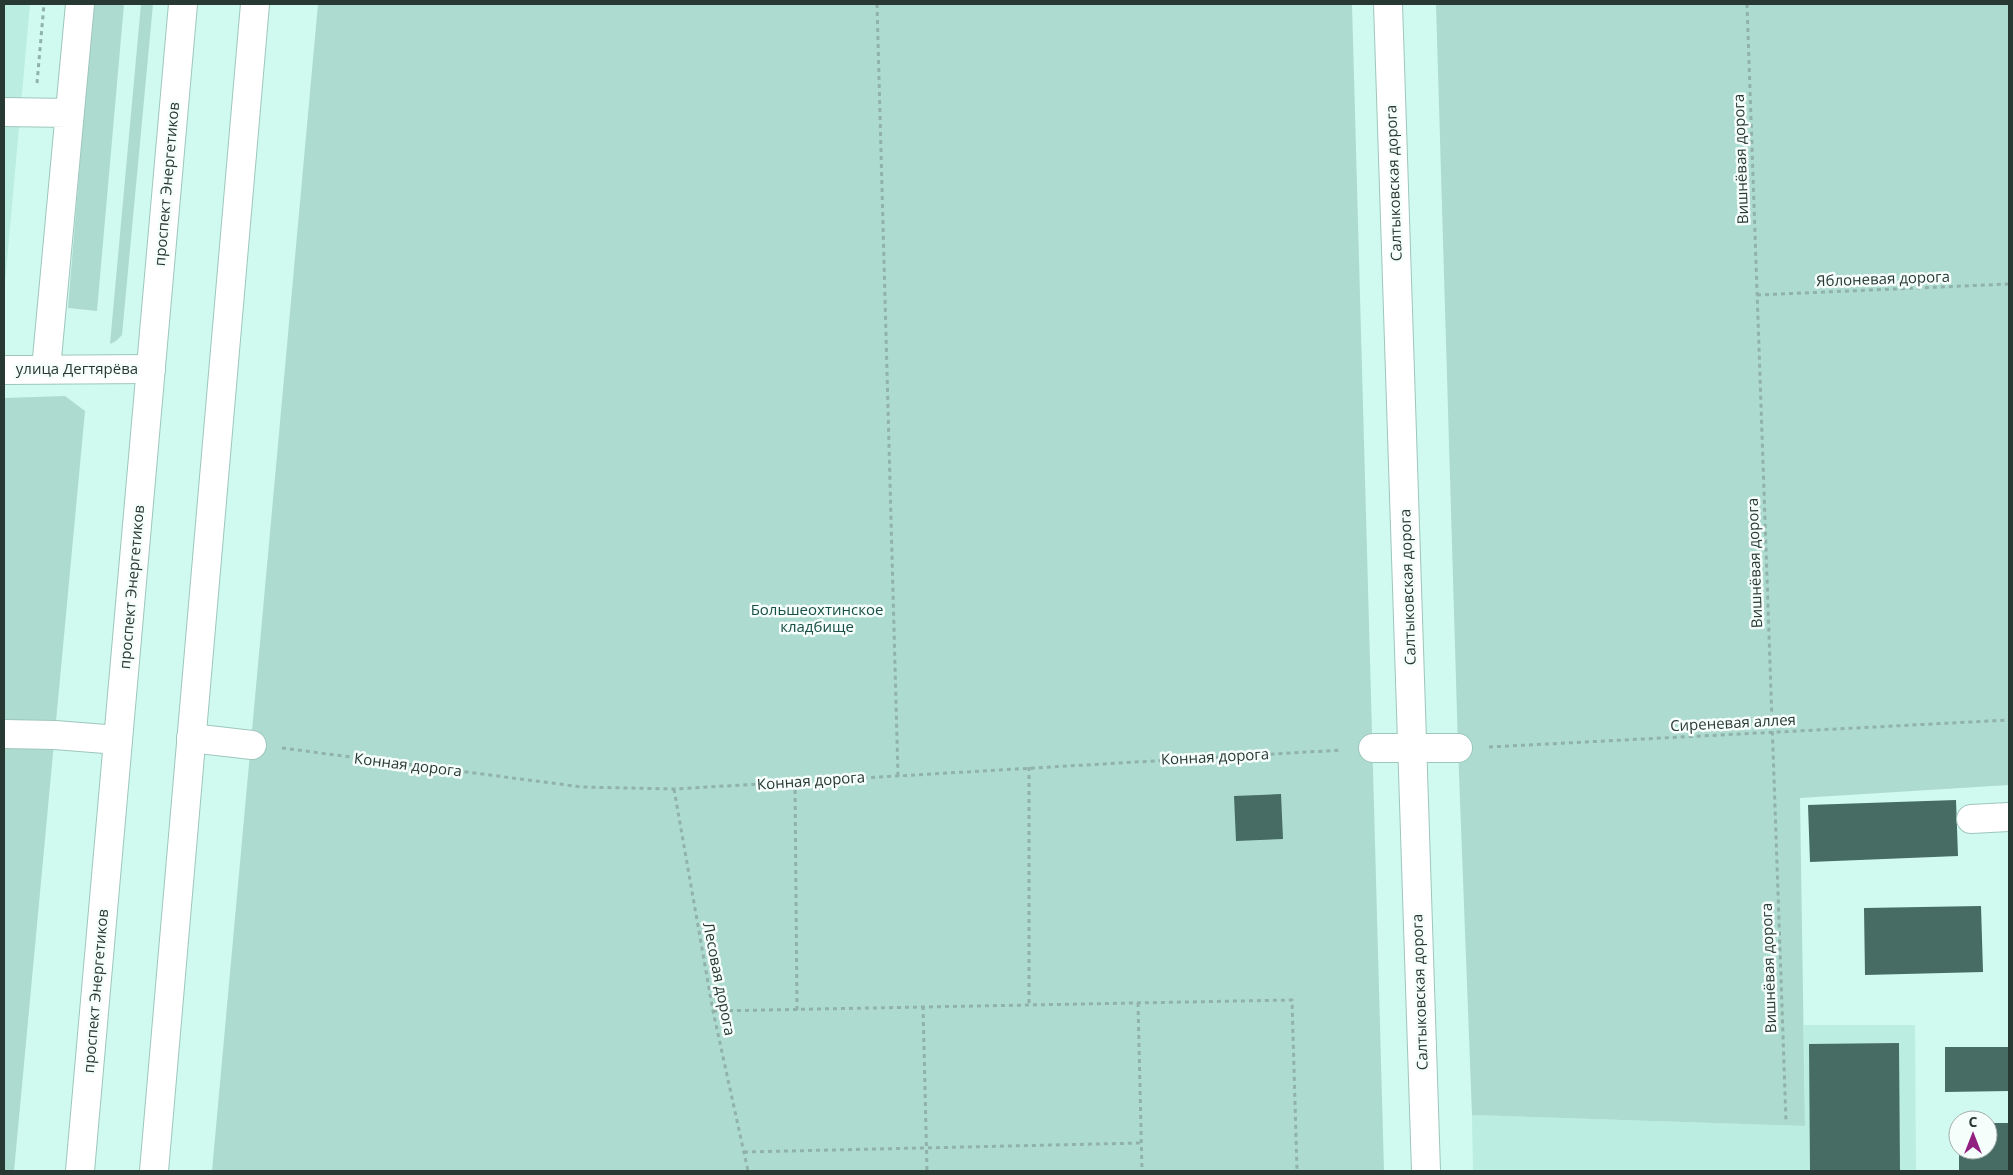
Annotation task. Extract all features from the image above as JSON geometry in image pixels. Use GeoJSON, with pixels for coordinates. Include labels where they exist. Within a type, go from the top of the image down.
{"type":"FeatureCollection","features":[{"type":"Feature","properties":{"kind":"main road"},"geometry":{"type":"LineString","coordinates":[[46,369],[80,4]]}},
{"type":"Feature","properties":{"kind":"main road","name":"проспект Энергетиков"},"geometry":{"type":"LineString","coordinates":[[80,1171],[183,4]]}},
{"type":"Feature","properties":{"kind":"main road"},"geometry":{"type":"LineString","coordinates":[[154,1171],[255,4]]}},
{"type":"Feature","properties":{"kind":"main road","name":"Салтыковская дорога"},"geometry":{"type":"LineString","coordinates":[[1388,4],[1426,1171]]}},
{"type":"Feature","properties":{"kind":"main road"},"geometry":{"type":"LineString","coordinates":[[4,112],[70,113]]}},
{"type":"Feature","properties":{"kind":"main road","name":"улица Дегтярёва"},"geometry":{"type":"LineString","coordinates":[[4,370],[151,369]]}},
{"type":"Feature","properties":{"kind":"main road"},"geometry":{"type":"LineString","coordinates":[[4,734],[55,735],[118,740]]}},
{"type":"Feature","properties":{"kind":"main road"},"geometry":{"type":"LineString","coordinates":[[191,738],[252,745]]}},
{"type":"Feature","properties":{"kind":"main road"},"geometry":{"type":"LineString","coordinates":[[1373,748],[1458,748]]}},
{"type":"Feature","properties":{"kind":"main road"},"geometry":{"type":"LineString","coordinates":[[1971,819],[2009,817]]}},
{"type":"Feature","properties":{"kind":"path"},"geometry":{"type":"LineString","coordinates":[[34,112],[44,4]]}},
{"type":"Feature","properties":{"kind":"path"},"geometry":{"type":"LineString","coordinates":[[876,4],[898,776]]}},
{"type":"Feature","properties":{"kind":"path","name":"Вишнёвая дорога"},"geometry":{"type":"LineString","coordinates":[[1747,4],[1786,1122]]}},
{"type":"Feature","properties":{"kind":"path","name":"Яблоневая дорога"},"geometry":{"type":"LineString","coordinates":[[1757,295],[2009,284]]}},
{"type":"Feature","properties":{"kind":"path","name":"Сиреневая аллея"},"geometry":{"type":"LineString","coordinates":[[1458,748],[2009,720]]}},
{"type":"Feature","properties":{"kind":"path","name":"Конная дорога"},"geometry":{"type":"LineString","coordinates":[[252,745],[582,787],[674,789],[1373,748]]}},
{"type":"Feature","properties":{"kind":"path"},"geometry":{"type":"LineString","coordinates":[[1029,768],[1029,1005]]}},
{"type":"Feature","properties":{"kind":"path"},"geometry":{"type":"LineString","coordinates":[[794,782],[797,1010]]}},
{"type":"Feature","properties":{"kind":"path","name":"Лесовая дорога"},"geometry":{"type":"LineString","coordinates":[[674,789],[712,1011],[748,1171]]}},
{"type":"Feature","properties":{"kind":"path"},"geometry":{"type":"LineString","coordinates":[[712,1011],[1292,1000],[1297,1171]]}},
{"type":"Feature","properties":{"kind":"path"},"geometry":{"type":"LineString","coordinates":[[1138,1003],[1142,1171]]}},
{"type":"Feature","properties":{"kind":"path"},"geometry":{"type":"LineString","coordinates":[[923,1006],[927,1171]]}},
{"type":"Feature","properties":{"kind":"path"},"geometry":{"type":"LineString","coordinates":[[744,1152],[1141,1142]]}},
{"type":"Feature","properties":{"kind":"shaded area"},"geometry":{"type":"Polygon","coordinates":[[[4,4],[30,4],[4,295],[4,4]]]}},
{"type":"Feature","properties":{"kind":"shaded area"},"geometry":{"type":"Polygon","coordinates":[[[1804,1025],[1915,1025],[1916,1171],[1473,1171],[1472,1115],[1805,1126],[1804,1025]]]}},
{"type":"Feature","properties":{"kind":"green space"},"geometry":{"type":"Polygon","coordinates":[[[93,4],[124,4],[97,311],[68,308],[93,4]]]}},
{"type":"Feature","properties":{"kind":"green space"},"geometry":{"type":"Polygon","coordinates":[[[141,4],[153,4],[122,335],[110,344],[141,4]]]}},
{"type":"Feature","properties":{"kind":"green space","name":"Большеохтинское кладбище"},"geometry":{"type":"Polygon","coordinates":[[[318,4],[1352,4],[1384,1171],[212,1171],[318,4]]]}},
{"type":"Feature","properties":{"kind":"green space"},"geometry":{"type":"Polygon","coordinates":[[[1436,4],[2009,4],[2009,785],[1800,798],[1805,1126],[1472,1115],[1458,748],[1436,4]]]}},
{"type":"Feature","properties":{"kind":"green space"},"geometry":{"type":"Polygon","coordinates":[[[65,396],[85,411],[14,1171],[4,1171],[4,398],[65,396]]]}},
{"type":"Feature","properties":{"kind":"building"},"geometry":{"type":"Polygon","coordinates":[[[1281,794],[1283,839],[1236,841],[1234,796],[1281,794]]]}},
{"type":"Feature","properties":{"kind":"building"},"geometry":{"type":"Polygon","coordinates":[[[1956,800],[1958,856],[1810,862],[1808,805],[1956,800]]]}},
{"type":"Feature","properties":{"kind":"building"},"geometry":{"type":"Polygon","coordinates":[[[1981,906],[1983,972],[1865,975],[1864,908],[1981,906]]]}},
{"type":"Feature","properties":{"kind":"building"},"geometry":{"type":"Polygon","coordinates":[[[1899,1043],[1900,1171],[1810,1171],[1809,1044],[1899,1043]]]}},
{"type":"Feature","properties":{"kind":"building"},"geometry":{"type":"Polygon","coordinates":[[[1945,1047],[2009,1047],[2009,1091],[1945,1092],[1945,1047]]]}},
{"type":"Feature","properties":{"kind":"building"},"geometry":{"type":"Polygon","coordinates":[[[1998,1123],[2009,1123],[2009,1171],[1959,1171],[1959,1160],[1998,1160],[1998,1123]]]}}]}
